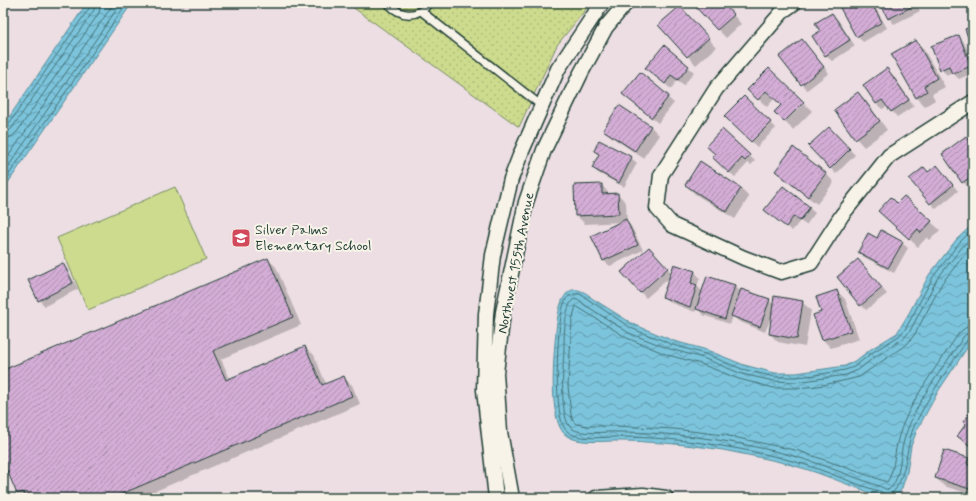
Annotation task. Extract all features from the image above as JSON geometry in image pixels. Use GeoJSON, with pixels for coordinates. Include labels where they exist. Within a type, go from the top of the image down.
{"type":"FeatureCollection","features":[{"type":"Feature","properties":{"kind":"street","name":"Northwest 155th Avenue"},"geometry":{"type":"LineString","coordinates":[[496,498],[484,390],[486,314],[493,255],[511,179],[558,69],[602,3]]}},
{"type":"Feature","properties":{"kind":"street","name":"Northwest 155th Avenue"},"geometry":{"type":"LineString","coordinates":[[512,498],[500,432],[496,373],[503,312],[526,202],[544,150],[581,73],[606,27],[626,3]]}},
{"type":"Feature","properties":{"kind":"street"},"geometry":{"type":"LineString","coordinates":[[794,3],[784,10],[716,89],[661,175],[657,208],[672,225],[744,258],[781,272],[811,263],[842,215],[890,156],[973,102]]}},
{"type":"Feature","properties":{"kind":"street"},"geometry":{"type":"LineString","coordinates":[[596,498],[643,495],[666,498]]}},
{"type":"Feature","properties":{"kind":"lane"},"geometry":{"type":"LineString","coordinates":[[388,3],[393,10],[402,14],[412,14],[421,11],[429,3]]}},
{"type":"Feature","properties":{"kind":"lane"},"geometry":{"type":"LineString","coordinates":[[421,11],[543,107]]}},
{"type":"Feature","properties":{"kind":"green space"},"geometry":{"type":"Polygon","coordinates":[[[347,3],[591,3],[557,45],[519,127],[347,3]]]}},
{"type":"Feature","properties":{"kind":"green space"},"geometry":{"type":"Polygon","coordinates":[[[175,187],[206,259],[88,310],[57,238],[175,187]]]}},
{"type":"Feature","properties":{"kind":"water"},"geometry":{"type":"Polygon","coordinates":[[[87,3],[132,3],[3,190],[3,126],[87,3]]]}},
{"type":"Feature","properties":{"kind":"water"},"geometry":{"type":"Polygon","coordinates":[[[973,224],[973,339],[939,390],[917,430],[911,446],[907,472],[898,495],[890,498],[883,497],[804,468],[723,450],[655,442],[584,441],[572,439],[561,429],[554,403],[553,387],[556,331],[558,315],[563,298],[567,293],[573,290],[581,291],[590,296],[633,324],[674,341],[707,350],[744,365],[775,373],[796,373],[845,366],[897,333],[929,275],[956,240],[973,224]]]}},
{"type":"Feature","properties":{"kind":"building"},"geometry":{"type":"Polygon","coordinates":[[[692,3],[723,3],[734,15],[717,30],[692,3]]]}},
{"type":"Feature","properties":{"kind":"building"},"geometry":{"type":"Polygon","coordinates":[[[845,3],[871,3],[882,22],[856,37],[839,6],[845,3]]]}},
{"type":"Feature","properties":{"kind":"building"},"geometry":{"type":"Polygon","coordinates":[[[880,3],[914,3],[915,5],[888,19],[880,3]]]}},
{"type":"Feature","properties":{"kind":"building"},"geometry":{"type":"Polygon","coordinates":[[[680,6],[709,38],[687,57],[658,25],[680,6]]]}},
{"type":"Feature","properties":{"kind":"building"},"geometry":{"type":"Polygon","coordinates":[[[832,13],[850,40],[825,56],[812,36],[820,31],[815,23],[832,13]]]}},
{"type":"Feature","properties":{"kind":"building"},"geometry":{"type":"Polygon","coordinates":[[[973,26],[973,51],[965,29],[973,26]]]}},
{"type":"Feature","properties":{"kind":"building"},"geometry":{"type":"Polygon","coordinates":[[[959,35],[971,66],[952,74],[949,66],[940,70],[931,46],[959,35]]]}},
{"type":"Feature","properties":{"kind":"building"},"geometry":{"type":"Polygon","coordinates":[[[802,39],[824,67],[801,85],[779,57],[802,39]]]}},
{"type":"Feature","properties":{"kind":"building"},"geometry":{"type":"Polygon","coordinates":[[[916,40],[937,78],[924,86],[927,91],[916,98],[891,54],[916,40]]]}},
{"type":"Feature","properties":{"kind":"building"},"geometry":{"type":"Polygon","coordinates":[[[664,45],[689,66],[678,80],[671,75],[665,84],[645,68],[664,45]]]}},
{"type":"Feature","properties":{"kind":"building"},"geometry":{"type":"Polygon","coordinates":[[[769,68],[804,102],[784,122],[774,112],[781,105],[766,91],[758,100],[747,90],[769,68]]]}},
{"type":"Feature","properties":{"kind":"building"},"geometry":{"type":"Polygon","coordinates":[[[887,68],[909,100],[891,112],[882,100],[876,104],[863,85],[887,68]]]}},
{"type":"Feature","properties":{"kind":"building"},"geometry":{"type":"Polygon","coordinates":[[[640,72],[669,96],[652,118],[622,94],[640,72]]]}},
{"type":"Feature","properties":{"kind":"building"},"geometry":{"type":"Polygon","coordinates":[[[858,92],[880,121],[855,139],[834,110],[858,92]]]}},
{"type":"Feature","properties":{"kind":"building"},"geometry":{"type":"Polygon","coordinates":[[[744,96],[771,122],[751,142],[724,116],[744,96]]]}},
{"type":"Feature","properties":{"kind":"building"},"geometry":{"type":"Polygon","coordinates":[[[619,105],[651,126],[635,151],[603,130],[619,105]]]}},
{"type":"Feature","properties":{"kind":"building"},"geometry":{"type":"Polygon","coordinates":[[[829,127],[850,149],[830,169],[808,146],[829,127]]]}},
{"type":"Feature","properties":{"kind":"building"},"geometry":{"type":"Polygon","coordinates":[[[722,129],[750,155],[745,161],[742,158],[729,173],[712,157],[715,154],[706,146],[722,129]]]}},
{"type":"Feature","properties":{"kind":"building"},"geometry":{"type":"Polygon","coordinates":[[[966,136],[973,147],[973,175],[962,183],[942,154],[966,136]]]}},
{"type":"Feature","properties":{"kind":"building"},"geometry":{"type":"Polygon","coordinates":[[[599,140],[632,157],[619,183],[592,168],[599,154],[594,151],[599,140]]]}},
{"type":"Feature","properties":{"kind":"building"},"geometry":{"type":"Polygon","coordinates":[[[793,147],[826,173],[808,197],[775,171],[793,147]]]}},
{"type":"Feature","properties":{"kind":"building"},"geometry":{"type":"Polygon","coordinates":[[[700,161],[741,188],[727,212],[685,185],[700,161]]]}},
{"type":"Feature","properties":{"kind":"building"},"geometry":{"type":"Polygon","coordinates":[[[937,165],[953,185],[930,204],[909,179],[924,167],[928,172],[937,165]]]}},
{"type":"Feature","properties":{"kind":"building"},"geometry":{"type":"Polygon","coordinates":[[[602,184],[602,194],[618,193],[619,214],[575,216],[574,185],[602,184]]]}},
{"type":"Feature","properties":{"kind":"building"},"geometry":{"type":"Polygon","coordinates":[[[783,186],[810,207],[800,221],[794,216],[786,227],[764,210],[783,186]]]}},
{"type":"Feature","properties":{"kind":"building"},"geometry":{"type":"Polygon","coordinates":[[[904,196],[932,221],[921,233],[918,229],[909,239],[878,211],[891,197],[897,203],[904,196]]]}},
{"type":"Feature","properties":{"kind":"building"},"geometry":{"type":"Polygon","coordinates":[[[626,219],[638,245],[603,261],[591,236],[626,219]]]}},
{"type":"Feature","properties":{"kind":"building"},"geometry":{"type":"Polygon","coordinates":[[[881,230],[903,242],[888,268],[858,252],[868,233],[877,238],[881,230]]]}},
{"type":"Feature","properties":{"kind":"building"},"geometry":{"type":"Polygon","coordinates":[[[649,247],[668,268],[640,293],[621,272],[649,247]]]}},
{"type":"Feature","properties":{"kind":"building"},"geometry":{"type":"Polygon","coordinates":[[[268,258],[293,317],[213,351],[226,380],[305,346],[322,385],[344,376],[352,396],[112,498],[26,498],[23,492],[17,494],[7,470],[3,471],[3,370],[268,258]]]}},
{"type":"Feature","properties":{"kind":"building"},"geometry":{"type":"Polygon","coordinates":[[[858,259],[882,288],[860,306],[837,277],[858,259]]]}},
{"type":"Feature","properties":{"kind":"building"},"geometry":{"type":"Polygon","coordinates":[[[63,263],[73,283],[38,301],[28,280],[63,263]]]}},
{"type":"Feature","properties":{"kind":"building"},"geometry":{"type":"Polygon","coordinates":[[[674,264],[695,271],[691,283],[697,285],[690,307],[662,297],[674,264]]]}},
{"type":"Feature","properties":{"kind":"building"},"geometry":{"type":"Polygon","coordinates":[[[707,276],[735,285],[725,319],[696,309],[707,276]]]}},
{"type":"Feature","properties":{"kind":"building"},"geometry":{"type":"Polygon","coordinates":[[[741,289],[770,299],[760,327],[731,316],[741,289]]]}},
{"type":"Feature","properties":{"kind":"building"},"geometry":{"type":"Polygon","coordinates":[[[837,290],[851,331],[822,340],[813,315],[821,312],[816,297],[837,290]]]}},
{"type":"Feature","properties":{"kind":"building"},"geometry":{"type":"Polygon","coordinates":[[[774,296],[803,301],[797,339],[769,334],[774,296]]]}},
{"type":"Feature","properties":{"kind":"building"},"geometry":{"type":"Polygon","coordinates":[[[972,410],[973,448],[957,436],[966,424],[963,422],[972,410]]]}},
{"type":"Feature","properties":{"kind":"building"},"geometry":{"type":"Polygon","coordinates":[[[944,450],[969,458],[967,464],[973,467],[973,490],[935,478],[944,450]]]}},
{"type":"Feature","properties":{"kind":"place","name":"Silver Palms Elementary School"},"geometry":{"type":"Point","coordinates":[241,238]}}]}
